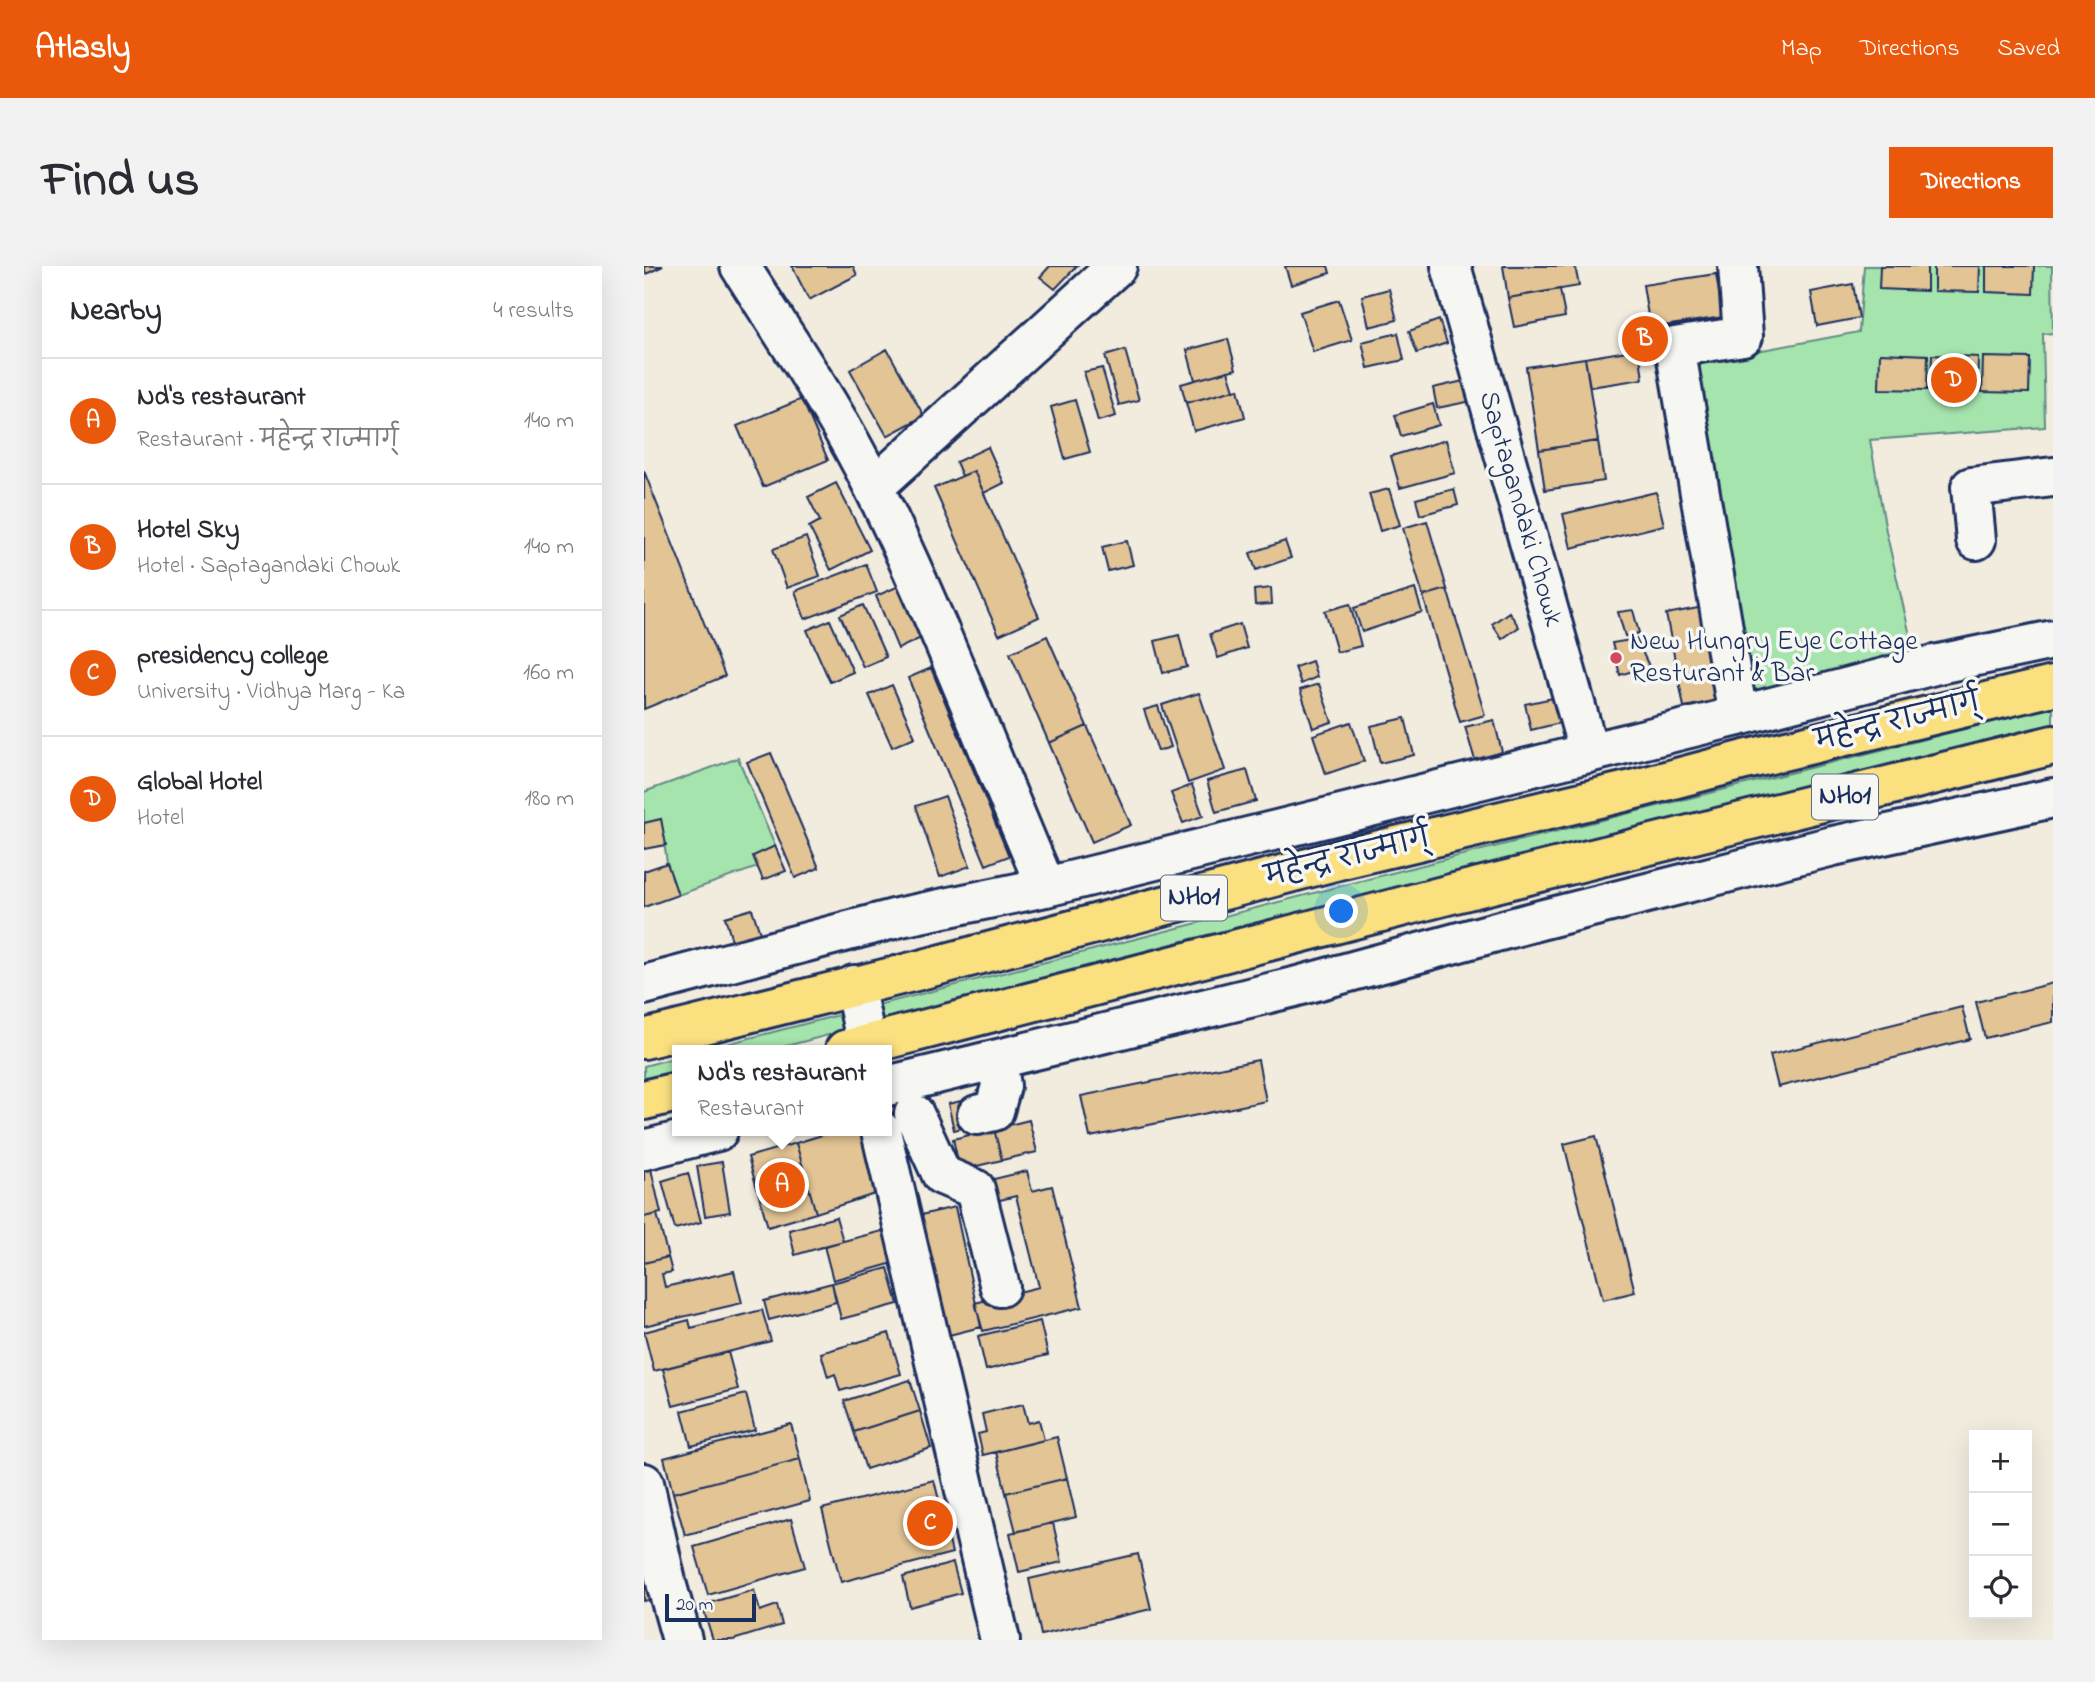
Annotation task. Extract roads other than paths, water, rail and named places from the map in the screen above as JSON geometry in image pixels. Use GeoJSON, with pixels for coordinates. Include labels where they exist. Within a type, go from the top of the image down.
{"type":"FeatureCollection","features":[{"type":"Feature","properties":{"kind":"highway","name":"महेन्द्र राज्मार्ग्"},"geometry":{"type":"LineString","coordinates":[[644,1039],[920,970],[1342,859],[2053,686]]}},
{"type":"Feature","properties":{"kind":"highway","name":"महेन्द्र राज्मार्ग्"},"geometry":{"type":"LineString","coordinates":[[868,1045],[1455,893],[2053,745]]}},
{"type":"Feature","properties":{"kind":"highway"},"geometry":{"type":"LineString","coordinates":[[644,1100],[672,1093]]}},
{"type":"Feature","properties":{"kind":"street"},"geometry":{"type":"LineString","coordinates":[[740,266],[838,420],[874,487],[944,641],[1046,887]]}},
{"type":"Feature","properties":{"kind":"street"},"geometry":{"type":"LineString","coordinates":[[874,487],[1118,266]]}},
{"type":"Feature","properties":{"kind":"street","name":"Saptagandaki Chowk"},"geometry":{"type":"LineString","coordinates":[[1451,266],[1589,753]]}},
{"type":"Feature","properties":{"kind":"street"},"geometry":{"type":"LineString","coordinates":[[1738,266],[1743,336],[1675,347],[1738,716]]}},
{"type":"Feature","properties":{"kind":"street"},"geometry":{"type":"LineString","coordinates":[[1976,540],[1971,487],[2053,477]]}},
{"type":"Feature","properties":{"kind":"street"},"geometry":{"type":"LineString","coordinates":[[644,985],[901,917],[1046,887],[1934,665],[2053,640]]}},
{"type":"Feature","properties":{"kind":"street"},"geometry":{"type":"LineString","coordinates":[[900,1095],[997,1060],[1294,987],[1540,920],[1833,846],[2053,798]]}},
{"type":"Feature","properties":{"kind":"street"},"geometry":{"type":"LineString","coordinates":[[854,985],[856,1045]]}},
{"type":"Feature","properties":{"kind":"street"},"geometry":{"type":"LineString","coordinates":[[900,1095],[940,1125],[994,1111],[1001,1086],[997,1060]]}},
{"type":"Feature","properties":{"kind":"street"},"geometry":{"type":"LineString","coordinates":[[900,1095],[942,1175],[975,1188],[1000,1287]]}},
{"type":"Feature","properties":{"kind":"street"},"geometry":{"type":"LineString","coordinates":[[644,1150],[699,1136]]}},
{"type":"Feature","properties":{"kind":"street"},"geometry":{"type":"LineString","coordinates":[[882,1136],[1000,1640]]}},
{"type":"Feature","properties":{"kind":"street"},"geometry":{"type":"LineString","coordinates":[[644,1483],[682,1640]]}},
{"type":"Feature","properties":{"kind":"place","name":"Hotel Sky"},"geometry":{"type":"Point","coordinates":[1645,339]}},
{"type":"Feature","properties":{"kind":"place","name":"Global Hotel"},"geometry":{"type":"Point","coordinates":[1954,380]}},
{"type":"Feature","properties":{"kind":"place","name":"New Hungry Eye Cottage Resturant & Bar"},"geometry":{"type":"Point","coordinates":[1616,658]}},
{"type":"Feature","properties":{"kind":"place","name":"Nd's restaurant"},"geometry":{"type":"Point","coordinates":[782,1185]}},
{"type":"Feature","properties":{"kind":"place","name":"presidency college"},"geometry":{"type":"Point","coordinates":[930,1523]}}]}
